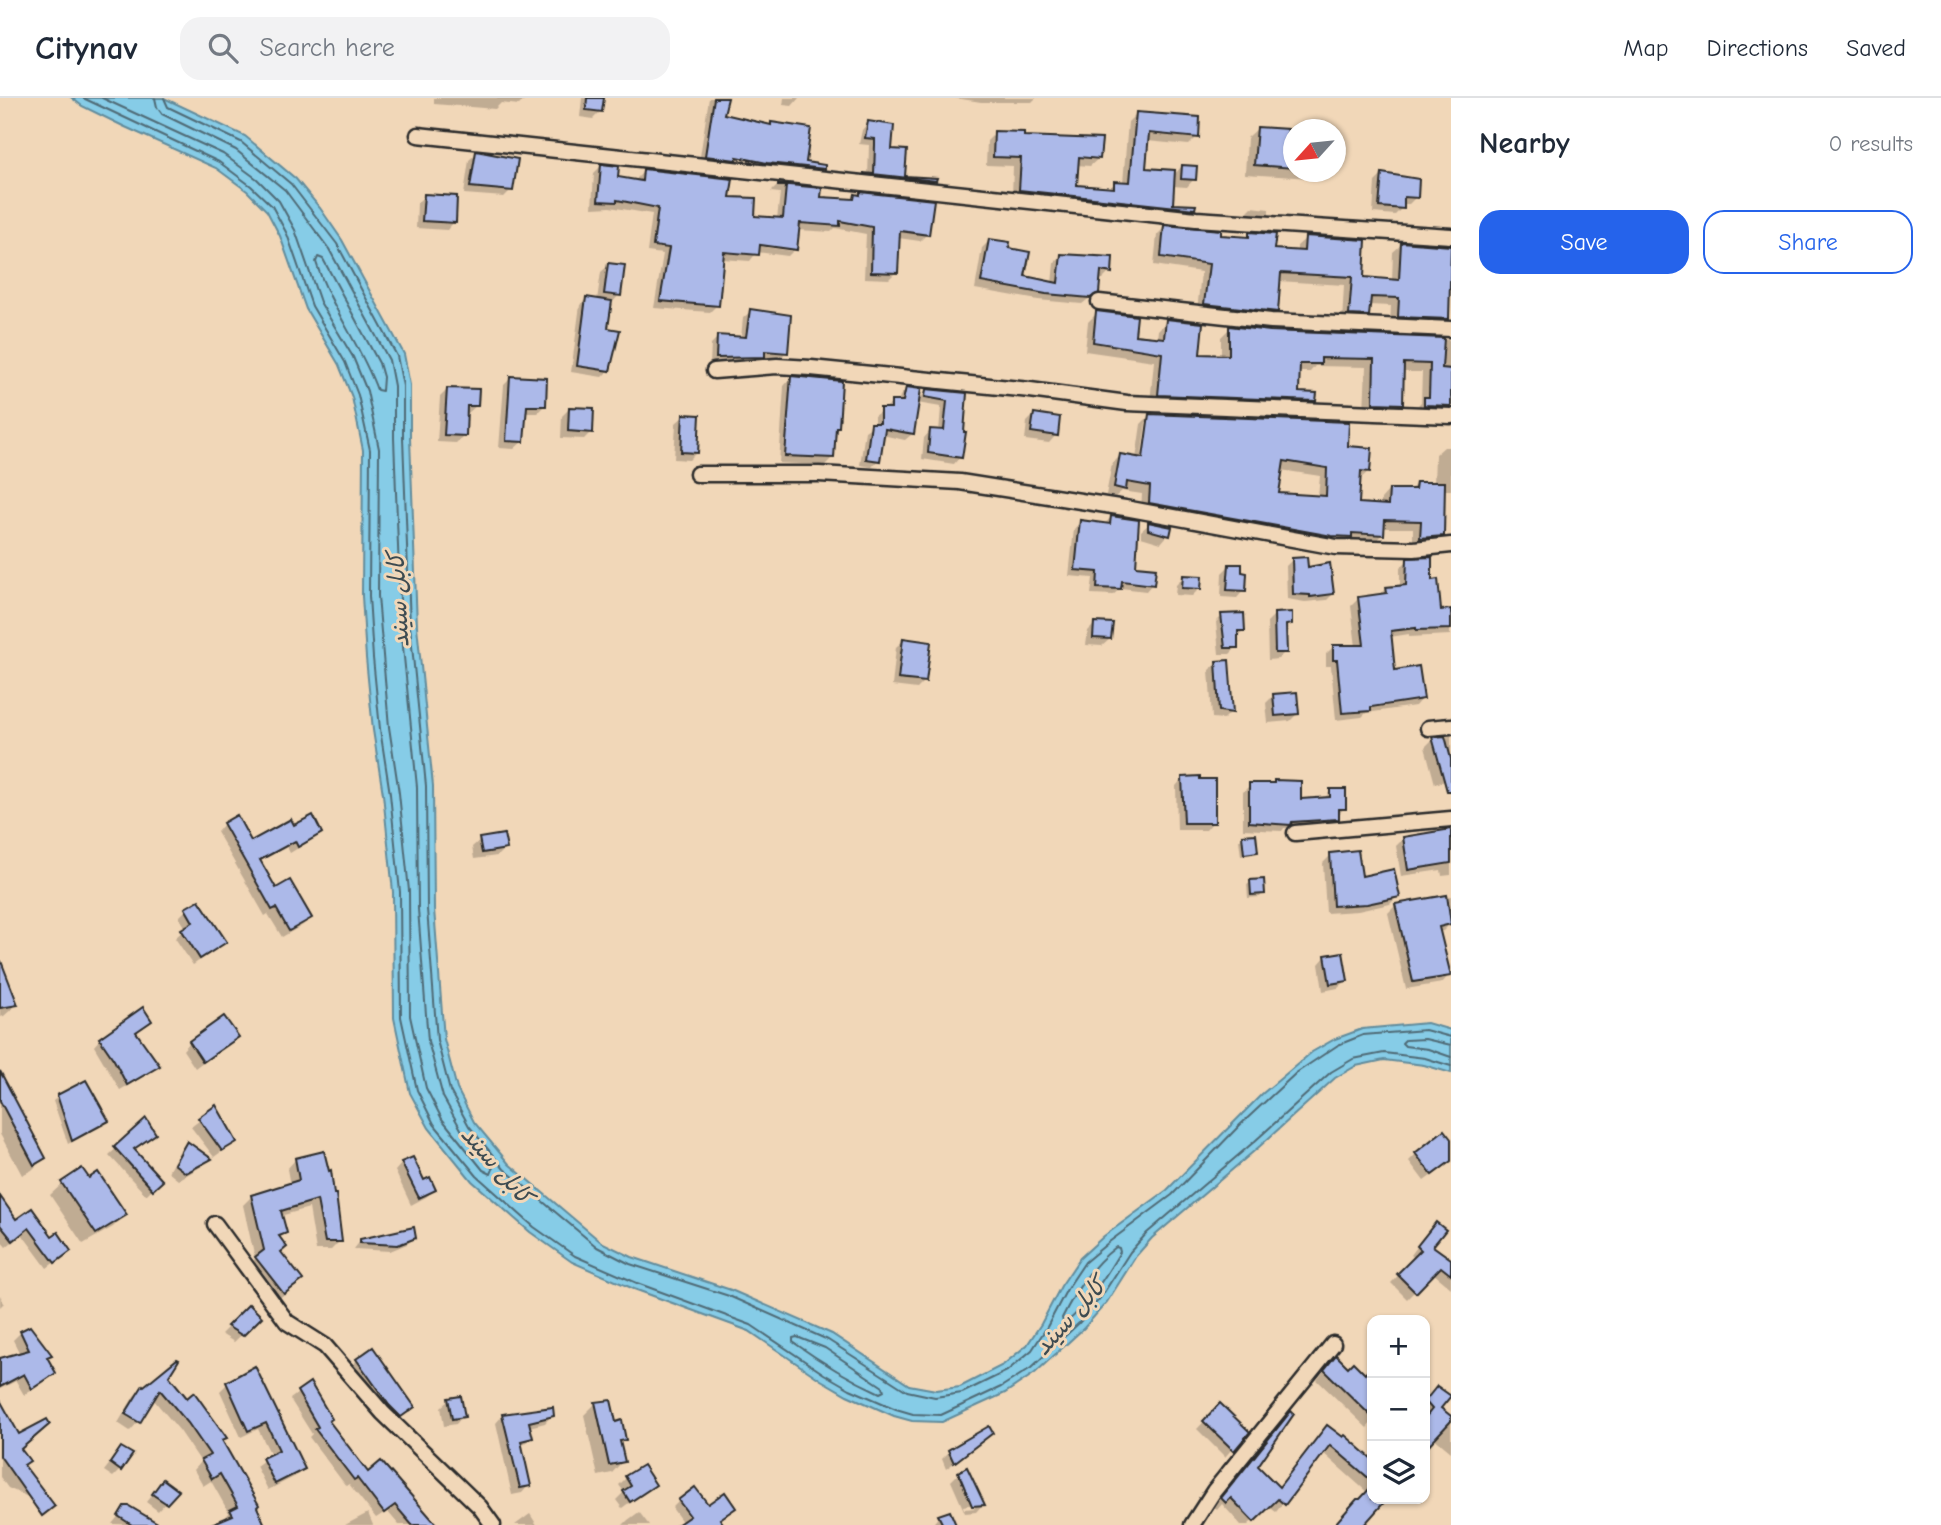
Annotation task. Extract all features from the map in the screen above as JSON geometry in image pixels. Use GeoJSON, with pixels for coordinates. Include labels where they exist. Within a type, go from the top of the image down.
{"type":"FeatureCollection","features":[{"type":"Feature","properties":{"kind":"street"},"geometry":{"type":"LineString","coordinates":[[418,135],[1196,219],[1451,236]]}},
{"type":"Feature","properties":{"kind":"street"},"geometry":{"type":"LineString","coordinates":[[1099,302],[1271,321],[1451,329]]}},
{"type":"Feature","properties":{"kind":"street"},"geometry":{"type":"LineString","coordinates":[[714,371],[777,366],[811,368],[1030,390],[1127,403],[1451,416]]}},
{"type":"Feature","properties":{"kind":"street"},"geometry":{"type":"LineString","coordinates":[[698,474],[819,474],[960,482],[1125,508],[1336,547],[1414,549],[1451,545]]}},
{"type":"Feature","properties":{"kind":"street"},"geometry":{"type":"LineString","coordinates":[[1428,728],[1451,726]]}},
{"type":"Feature","properties":{"kind":"street"},"geometry":{"type":"LineString","coordinates":[[1295,833],[1451,819]]}},
{"type":"Feature","properties":{"kind":"street"},"geometry":{"type":"LineString","coordinates":[[215,1224],[287,1322],[325,1346],[383,1413],[480,1507],[493,1525]]}},
{"type":"Feature","properties":{"kind":"street"},"geometry":{"type":"LineString","coordinates":[[1192,1525],[1214,1491],[1333,1344]]}},
{"type":"Feature","properties":{"kind":"water","name":"کابل سيند"},"geometry":{"type":"Polygon","coordinates":[[[72,98],[164,98],[245,136],[296,179],[320,208],[342,240],[404,354],[410,385],[417,626],[433,786],[434,909],[444,1039],[457,1089],[474,1122],[509,1164],[601,1242],[632,1257],[731,1290],[832,1334],[909,1385],[936,1390],[960,1387],[1003,1365],[1027,1345],[1080,1258],[1104,1236],[1167,1190],[1262,1094],[1312,1052],[1335,1039],[1362,1029],[1427,1023],[1451,1030],[1451,1073],[1424,1065],[1384,1060],[1356,1066],[1335,1078],[1152,1238],[1136,1256],[1107,1302],[1084,1328],[1035,1373],[1005,1393],[942,1422],[912,1421],[894,1416],[821,1380],[749,1331],[634,1289],[572,1262],[530,1232],[472,1181],[429,1128],[410,1093],[394,1018],[393,892],[366,658],[362,596],[363,450],[352,397],[339,365],[306,309],[280,236],[267,211],[247,191],[216,168],[123,126],[82,106],[72,98]]]}},
{"type":"Feature","properties":{"kind":"building"},"geometry":{"type":"Polygon","coordinates":[[[587,98],[604,98],[602,112],[586,110],[587,98]]]}},
{"type":"Feature","properties":{"kind":"building"},"geometry":{"type":"Polygon","coordinates":[[[714,98],[728,98],[724,114],[771,125],[771,122],[811,128],[806,162],[825,165],[825,169],[737,157],[736,160],[705,156],[714,98]]]}},
{"type":"Feature","properties":{"kind":"building"},"geometry":{"type":"Polygon","coordinates":[[[1136,112],[1200,117],[1199,138],[1149,133],[1146,168],[1175,170],[1173,204],[1196,205],[1195,209],[1019,190],[1021,158],[993,157],[994,131],[1024,132],[1024,136],[1102,139],[1100,159],[1079,157],[1077,185],[1114,188],[1114,181],[1130,182],[1136,112]]]}},
{"type":"Feature","properties":{"kind":"building"},"geometry":{"type":"Polygon","coordinates":[[[868,121],[894,125],[892,149],[907,150],[905,176],[937,178],[936,181],[863,173],[874,174],[875,139],[865,138],[868,121]]]}},
{"type":"Feature","properties":{"kind":"building"},"geometry":{"type":"Polygon","coordinates":[[[1257,127],[1283,129],[1283,167],[1254,165],[1257,127]]]}},
{"type":"Feature","properties":{"kind":"building"},"geometry":{"type":"Polygon","coordinates":[[[476,151],[518,159],[513,191],[470,187],[476,151]]]}},
{"type":"Feature","properties":{"kind":"building"},"geometry":{"type":"Polygon","coordinates":[[[601,164],[619,166],[618,177],[642,181],[643,169],[733,179],[730,197],[756,198],[755,216],[783,218],[786,186],[778,184],[822,188],[821,197],[854,199],[855,194],[860,195],[860,192],[934,200],[929,235],[900,231],[898,273],[871,272],[872,227],[840,221],[840,226],[800,223],[797,250],[760,245],[759,255],[724,252],[719,306],[660,301],[669,248],[653,246],[658,208],[617,200],[598,201],[601,164]]]}},
{"type":"Feature","properties":{"kind":"building"},"geometry":{"type":"Polygon","coordinates":[[[1182,165],[1197,166],[1196,180],[1181,179],[1182,165]]]}},
{"type":"Feature","properties":{"kind":"building"},"geometry":{"type":"Polygon","coordinates":[[[1382,173],[1419,179],[1418,198],[1404,197],[1404,209],[1379,207],[1382,173]]]}},
{"type":"Feature","properties":{"kind":"building"},"geometry":{"type":"Polygon","coordinates":[[[424,194],[457,196],[456,223],[422,221],[424,194]]]}},
{"type":"Feature","properties":{"kind":"building"},"geometry":{"type":"Polygon","coordinates":[[[1164,225],[1221,230],[1221,235],[1249,237],[1249,232],[1276,234],[1274,249],[1304,251],[1305,236],[1366,240],[1364,277],[1399,280],[1401,242],[1451,246],[1449,319],[1398,317],[1399,298],[1371,297],[1369,316],[1349,315],[1352,277],[1281,273],[1278,312],[1204,304],[1209,264],[1161,257],[1164,225]]]}},
{"type":"Feature","properties":{"kind":"building"},"geometry":{"type":"Polygon","coordinates":[[[989,239],[1010,242],[1009,248],[1030,252],[1025,276],[1058,283],[1061,254],[1113,257],[1112,273],[1101,271],[1099,293],[1090,298],[1046,294],[981,282],[989,239]]]}},
{"type":"Feature","properties":{"kind":"building"},"geometry":{"type":"Polygon","coordinates":[[[608,263],[625,265],[621,296],[604,294],[608,263]]]}},
{"type":"Feature","properties":{"kind":"building"},"geometry":{"type":"Polygon","coordinates":[[[586,297],[612,301],[608,328],[620,330],[610,371],[577,366],[586,297]]]}},
{"type":"Feature","properties":{"kind":"building"},"geometry":{"type":"Polygon","coordinates":[[[750,309],[791,315],[788,353],[765,351],[765,357],[716,358],[717,335],[746,337],[750,309]]]}},
{"type":"Feature","properties":{"kind":"building"},"geometry":{"type":"Polygon","coordinates":[[[1096,311],[1137,316],[1135,335],[1164,338],[1166,319],[1203,323],[1200,354],[1229,355],[1229,326],[1270,331],[1444,338],[1442,368],[1451,369],[1451,406],[1424,405],[1424,397],[1429,397],[1430,364],[1404,363],[1403,404],[1373,403],[1374,359],[1321,358],[1321,364],[1300,364],[1299,392],[1317,393],[1316,401],[1158,395],[1162,353],[1093,342],[1096,311]]]}},
{"type":"Feature","properties":{"kind":"building"},"geometry":{"type":"Polygon","coordinates":[[[510,376],[547,378],[546,406],[527,406],[524,442],[506,441],[510,376]]]}},
{"type":"Feature","properties":{"kind":"building"},"geometry":{"type":"Polygon","coordinates":[[[791,376],[842,381],[834,458],[785,456],[791,376]]]}},
{"type":"Feature","properties":{"kind":"building"},"geometry":{"type":"Polygon","coordinates":[[[906,387],[921,389],[914,434],[885,429],[880,461],[866,459],[871,423],[880,423],[880,408],[891,408],[891,401],[903,401],[906,387]]]}},
{"type":"Feature","properties":{"kind":"building"},"geometry":{"type":"Polygon","coordinates":[[[447,388],[479,389],[478,406],[467,406],[466,436],[444,435],[447,388]]]}},
{"type":"Feature","properties":{"kind":"building"},"geometry":{"type":"Polygon","coordinates":[[[926,389],[967,393],[962,458],[928,453],[930,429],[944,430],[947,401],[925,397],[926,389]]]}},
{"type":"Feature","properties":{"kind":"building"},"geometry":{"type":"Polygon","coordinates":[[[569,407],[594,408],[593,433],[568,431],[569,407]]]}},
{"type":"Feature","properties":{"kind":"building"},"geometry":{"type":"Polygon","coordinates":[[[1034,413],[1060,417],[1058,436],[1031,432],[1034,413]]]}},
{"type":"Feature","properties":{"kind":"building"},"geometry":{"type":"Polygon","coordinates":[[[683,414],[700,415],[698,453],[681,452],[683,414]]]}},
{"type":"Feature","properties":{"kind":"building"},"geometry":{"type":"Polygon","coordinates":[[[1149,414],[1349,422],[1348,446],[1372,448],[1370,472],[1361,471],[1359,503],[1388,505],[1389,489],[1415,489],[1416,482],[1445,482],[1444,536],[1420,538],[1421,521],[1385,520],[1384,535],[1352,533],[1352,537],[1332,536],[1149,503],[1150,486],[1127,482],[1126,490],[1114,487],[1120,454],[1143,458],[1149,414]],[[1284,461],[1279,493],[1326,496],[1327,468],[1284,461]]]}},
{"type":"Feature","properties":{"kind":"building"},"geometry":{"type":"Polygon","coordinates":[[[1111,516],[1139,520],[1136,566],[1156,568],[1154,585],[1122,581],[1121,589],[1097,588],[1098,572],[1075,570],[1080,520],[1110,524],[1111,516]]]}},
{"type":"Feature","properties":{"kind":"building"},"geometry":{"type":"Polygon","coordinates":[[[1148,522],[1172,527],[1170,536],[1148,530],[1148,522]]]}},
{"type":"Feature","properties":{"kind":"building"},"geometry":{"type":"Polygon","coordinates":[[[1307,557],[1308,567],[1330,563],[1334,594],[1310,597],[1293,594],[1292,558],[1307,557]]]}},
{"type":"Feature","properties":{"kind":"building"},"geometry":{"type":"Polygon","coordinates":[[[1432,557],[1432,580],[1438,579],[1441,610],[1451,609],[1451,629],[1416,628],[1391,631],[1395,670],[1419,666],[1424,699],[1371,707],[1371,711],[1342,713],[1333,645],[1364,645],[1358,597],[1387,593],[1386,587],[1406,585],[1407,558],[1432,557]]]}},
{"type":"Feature","properties":{"kind":"building"},"geometry":{"type":"Polygon","coordinates":[[[1229,564],[1242,564],[1242,572],[1247,573],[1246,591],[1227,590],[1229,564]]]}},
{"type":"Feature","properties":{"kind":"building"},"geometry":{"type":"Polygon","coordinates":[[[1183,575],[1202,576],[1201,589],[1182,588],[1183,575]]]}},
{"type":"Feature","properties":{"kind":"building"},"geometry":{"type":"Polygon","coordinates":[[[1292,612],[1292,624],[1286,625],[1287,653],[1275,653],[1274,613],[1292,612]]]}},
{"type":"Feature","properties":{"kind":"building"},"geometry":{"type":"Polygon","coordinates":[[[1244,613],[1245,631],[1238,631],[1238,648],[1225,648],[1221,614],[1244,613]]]}},
{"type":"Feature","properties":{"kind":"building"},"geometry":{"type":"Polygon","coordinates":[[[1094,622],[1113,623],[1111,639],[1093,638],[1094,622]]]}},
{"type":"Feature","properties":{"kind":"building"},"geometry":{"type":"Polygon","coordinates":[[[903,638],[931,642],[926,682],[898,679],[903,638]]]}},
{"type":"Feature","properties":{"kind":"building"},"geometry":{"type":"Polygon","coordinates":[[[1229,660],[1233,713],[1219,711],[1216,661],[1229,660]]]}},
{"type":"Feature","properties":{"kind":"building"},"geometry":{"type":"Polygon","coordinates":[[[1297,692],[1299,714],[1275,716],[1273,694],[1297,692]]]}},
{"type":"Feature","properties":{"kind":"building"},"geometry":{"type":"Polygon","coordinates":[[[1445,736],[1451,759],[1451,791],[1447,791],[1432,737],[1445,736]]]}},
{"type":"Feature","properties":{"kind":"building"},"geometry":{"type":"Polygon","coordinates":[[[1200,776],[1200,779],[1215,779],[1215,823],[1184,823],[1182,777],[1200,776]]]}},
{"type":"Feature","properties":{"kind":"building"},"geometry":{"type":"Polygon","coordinates":[[[1274,780],[1301,781],[1301,799],[1330,797],[1330,789],[1346,789],[1346,809],[1339,809],[1339,819],[1292,822],[1291,825],[1249,822],[1249,783],[1274,783],[1274,780]]]}},
{"type":"Feature","properties":{"kind":"building"},"geometry":{"type":"Polygon","coordinates":[[[237,815],[251,841],[291,819],[294,825],[313,815],[322,833],[298,847],[295,841],[260,860],[276,888],[290,880],[312,918],[289,931],[276,908],[272,910],[223,823],[237,815]]]}},
{"type":"Feature","properties":{"kind":"building"},"geometry":{"type":"Polygon","coordinates":[[[1451,829],[1451,863],[1408,870],[1403,837],[1451,829]]]}},
{"type":"Feature","properties":{"kind":"building"},"geometry":{"type":"Polygon","coordinates":[[[504,834],[507,849],[482,853],[479,838],[504,834]]]}},
{"type":"Feature","properties":{"kind":"building"},"geometry":{"type":"Polygon","coordinates":[[[1256,834],[1258,852],[1244,854],[1242,835],[1256,834]]]}},
{"type":"Feature","properties":{"kind":"building"},"geometry":{"type":"Polygon","coordinates":[[[1358,850],[1362,876],[1394,869],[1400,897],[1367,904],[1333,906],[1330,853],[1358,850]]]}},
{"type":"Feature","properties":{"kind":"building"},"geometry":{"type":"Polygon","coordinates":[[[1264,879],[1265,894],[1251,895],[1250,880],[1264,879]]]}},
{"type":"Feature","properties":{"kind":"building"},"geometry":{"type":"Polygon","coordinates":[[[1447,895],[1451,924],[1439,927],[1451,976],[1413,982],[1395,904],[1447,895]]]}},
{"type":"Feature","properties":{"kind":"building"},"geometry":{"type":"Polygon","coordinates":[[[199,900],[227,942],[200,959],[181,929],[193,922],[185,908],[199,900]]]}},
{"type":"Feature","properties":{"kind":"building"},"geometry":{"type":"Polygon","coordinates":[[[1343,952],[1348,981],[1330,984],[1325,955],[1343,952]]]}},
{"type":"Feature","properties":{"kind":"building"},"geometry":{"type":"Polygon","coordinates":[[[1,961],[18,1005],[0,1008],[1,961]]]}},
{"type":"Feature","properties":{"kind":"building"},"geometry":{"type":"Polygon","coordinates":[[[143,1007],[152,1021],[136,1032],[160,1066],[127,1085],[99,1038],[143,1007]]]}},
{"type":"Feature","properties":{"kind":"building"},"geometry":{"type":"Polygon","coordinates":[[[224,1016],[239,1037],[203,1062],[189,1041],[224,1016]]]}},
{"type":"Feature","properties":{"kind":"building"},"geometry":{"type":"Polygon","coordinates":[[[0,1071],[46,1158],[34,1165],[0,1101],[0,1071]]]}},
{"type":"Feature","properties":{"kind":"building"},"geometry":{"type":"Polygon","coordinates":[[[86,1080],[109,1121],[72,1141],[57,1095],[86,1080]]]}},
{"type":"Feature","properties":{"kind":"building"},"geometry":{"type":"Polygon","coordinates":[[[216,1105],[237,1142],[222,1151],[198,1118],[216,1105]]]}},
{"type":"Feature","properties":{"kind":"building"},"geometry":{"type":"Polygon","coordinates":[[[146,1118],[156,1134],[134,1149],[163,1181],[153,1190],[114,1147],[146,1118]]]}},
{"type":"Feature","properties":{"kind":"building"},"geometry":{"type":"Polygon","coordinates":[[[1444,1130],[1451,1139],[1451,1161],[1432,1175],[1415,1153],[1444,1130]]]}},
{"type":"Feature","properties":{"kind":"building"},"geometry":{"type":"Polygon","coordinates":[[[187,1141],[212,1159],[186,1173],[174,1164],[187,1141]]]}},
{"type":"Feature","properties":{"kind":"building"},"geometry":{"type":"Polygon","coordinates":[[[324,1151],[336,1194],[342,1242],[325,1242],[317,1200],[281,1211],[287,1233],[279,1236],[287,1247],[281,1252],[303,1280],[284,1294],[255,1257],[264,1250],[251,1195],[299,1180],[295,1158],[324,1151]]]}},
{"type":"Feature","properties":{"kind":"building"},"geometry":{"type":"Polygon","coordinates":[[[413,1157],[424,1180],[430,1177],[436,1190],[419,1198],[401,1162],[413,1157]]]}},
{"type":"Feature","properties":{"kind":"building"},"geometry":{"type":"Polygon","coordinates":[[[82,1168],[89,1178],[98,1172],[127,1215],[96,1234],[61,1182],[82,1168]]]}},
{"type":"Feature","properties":{"kind":"building"},"geometry":{"type":"Polygon","coordinates":[[[0,1196],[16,1219],[32,1208],[52,1236],[58,1232],[71,1251],[55,1263],[29,1228],[13,1241],[0,1225],[0,1196]]]}},
{"type":"Feature","properties":{"kind":"building"},"geometry":{"type":"Polygon","coordinates":[[[1436,1222],[1446,1230],[1433,1246],[1451,1259],[1451,1275],[1441,1267],[1416,1293],[1397,1274],[1421,1250],[1417,1246],[1436,1222]]]}},
{"type":"Feature","properties":{"kind":"building"},"geometry":{"type":"Polygon","coordinates":[[[414,1227],[416,1238],[398,1245],[360,1243],[360,1239],[414,1227]]]}},
{"type":"Feature","properties":{"kind":"building"},"geometry":{"type":"Polygon","coordinates":[[[249,1304],[262,1317],[243,1336],[227,1326],[249,1304]]]}},
{"type":"Feature","properties":{"kind":"building"},"geometry":{"type":"Polygon","coordinates":[[[30,1326],[52,1355],[47,1357],[56,1373],[32,1389],[24,1374],[0,1387],[0,1358],[29,1350],[20,1331],[30,1326]]]}},
{"type":"Feature","properties":{"kind":"building"},"geometry":{"type":"Polygon","coordinates":[[[373,1347],[415,1407],[401,1417],[389,1405],[356,1359],[373,1347]]]}},
{"type":"Feature","properties":{"kind":"building"},"geometry":{"type":"Polygon","coordinates":[[[1336,1355],[1348,1367],[1353,1362],[1365,1374],[1367,1372],[1367,1412],[1324,1370],[1336,1355]]]}},
{"type":"Feature","properties":{"kind":"building"},"geometry":{"type":"Polygon","coordinates":[[[179,1360],[169,1376],[187,1398],[194,1392],[227,1438],[222,1440],[259,1505],[257,1507],[265,1525],[209,1525],[233,1515],[230,1510],[238,1506],[220,1474],[212,1479],[201,1460],[210,1455],[160,1390],[140,1423],[125,1414],[143,1385],[179,1360]]]}},
{"type":"Feature","properties":{"kind":"building"},"geometry":{"type":"Polygon","coordinates":[[[255,1366],[305,1469],[275,1484],[262,1458],[279,1450],[266,1423],[248,1431],[226,1382],[255,1366]]]}},
{"type":"Feature","properties":{"kind":"building"},"geometry":{"type":"Polygon","coordinates":[[[310,1382],[332,1419],[329,1421],[368,1472],[381,1461],[437,1525],[412,1525],[395,1505],[384,1513],[357,1478],[354,1480],[315,1429],[318,1427],[297,1391],[310,1382]]]}},
{"type":"Feature","properties":{"kind":"building"},"geometry":{"type":"Polygon","coordinates":[[[1437,1386],[1451,1396],[1441,1408],[1451,1416],[1451,1421],[1430,1444],[1432,1409],[1430,1395],[1437,1386]]]}},
{"type":"Feature","properties":{"kind":"building"},"geometry":{"type":"Polygon","coordinates":[[[461,1396],[465,1417],[452,1419],[448,1398],[461,1396]]]}},
{"type":"Feature","properties":{"kind":"building"},"geometry":{"type":"Polygon","coordinates":[[[0,1400],[19,1434],[47,1419],[50,1424],[21,1449],[30,1461],[24,1465],[55,1506],[42,1516],[0,1456],[0,1400]]]}},
{"type":"Feature","properties":{"kind":"building"},"geometry":{"type":"Polygon","coordinates":[[[611,1400],[616,1422],[622,1420],[626,1440],[620,1441],[625,1462],[609,1465],[595,1402],[611,1400]]]}},
{"type":"Feature","properties":{"kind":"building"},"geometry":{"type":"Polygon","coordinates":[[[1220,1403],[1250,1432],[1234,1451],[1203,1421],[1220,1403]]]}},
{"type":"Feature","properties":{"kind":"building"},"geometry":{"type":"Polygon","coordinates":[[[553,1407],[554,1416],[529,1422],[533,1438],[521,1441],[531,1486],[520,1488],[502,1414],[553,1407]]]}},
{"type":"Feature","properties":{"kind":"building"},"geometry":{"type":"Polygon","coordinates":[[[1291,1411],[1294,1414],[1258,1466],[1279,1487],[1327,1425],[1343,1437],[1345,1435],[1367,1455],[1367,1477],[1330,1445],[1285,1505],[1278,1499],[1254,1522],[1231,1498],[1226,1503],[1221,1498],[1291,1411]]]}},
{"type":"Feature","properties":{"kind":"building"},"geometry":{"type":"Polygon","coordinates":[[[989,1426],[993,1433],[954,1463],[948,1450],[989,1426]]]}},
{"type":"Feature","properties":{"kind":"building"},"geometry":{"type":"Polygon","coordinates":[[[121,1447],[133,1454],[121,1471],[110,1463],[121,1447]]]}},
{"type":"Feature","properties":{"kind":"building"},"geometry":{"type":"Polygon","coordinates":[[[643,1465],[656,1485],[630,1502],[623,1491],[631,1486],[625,1476],[643,1465]]]}},
{"type":"Feature","properties":{"kind":"building"},"geometry":{"type":"Polygon","coordinates":[[[967,1467],[985,1505],[972,1506],[958,1472],[967,1467]]]}},
{"type":"Feature","properties":{"kind":"building"},"geometry":{"type":"Polygon","coordinates":[[[163,1479],[179,1491],[167,1504],[152,1494],[163,1479]]]}},
{"type":"Feature","properties":{"kind":"building"},"geometry":{"type":"Polygon","coordinates":[[[695,1487],[708,1504],[725,1492],[736,1508],[720,1519],[724,1525],[677,1525],[690,1516],[678,1500],[695,1487]]]}},
{"type":"Feature","properties":{"kind":"building"},"geometry":{"type":"Polygon","coordinates":[[[1367,1491],[1367,1504],[1383,1504],[1364,1525],[1334,1525],[1357,1499],[1367,1491]]]}},
{"type":"Feature","properties":{"kind":"building"},"geometry":{"type":"Polygon","coordinates":[[[124,1506],[129,1506],[161,1525],[132,1525],[118,1516],[124,1506]]]}},
{"type":"Feature","properties":{"kind":"building"},"geometry":{"type":"Polygon","coordinates":[[[950,1511],[956,1525],[943,1525],[938,1515],[950,1511]]]}}]}
